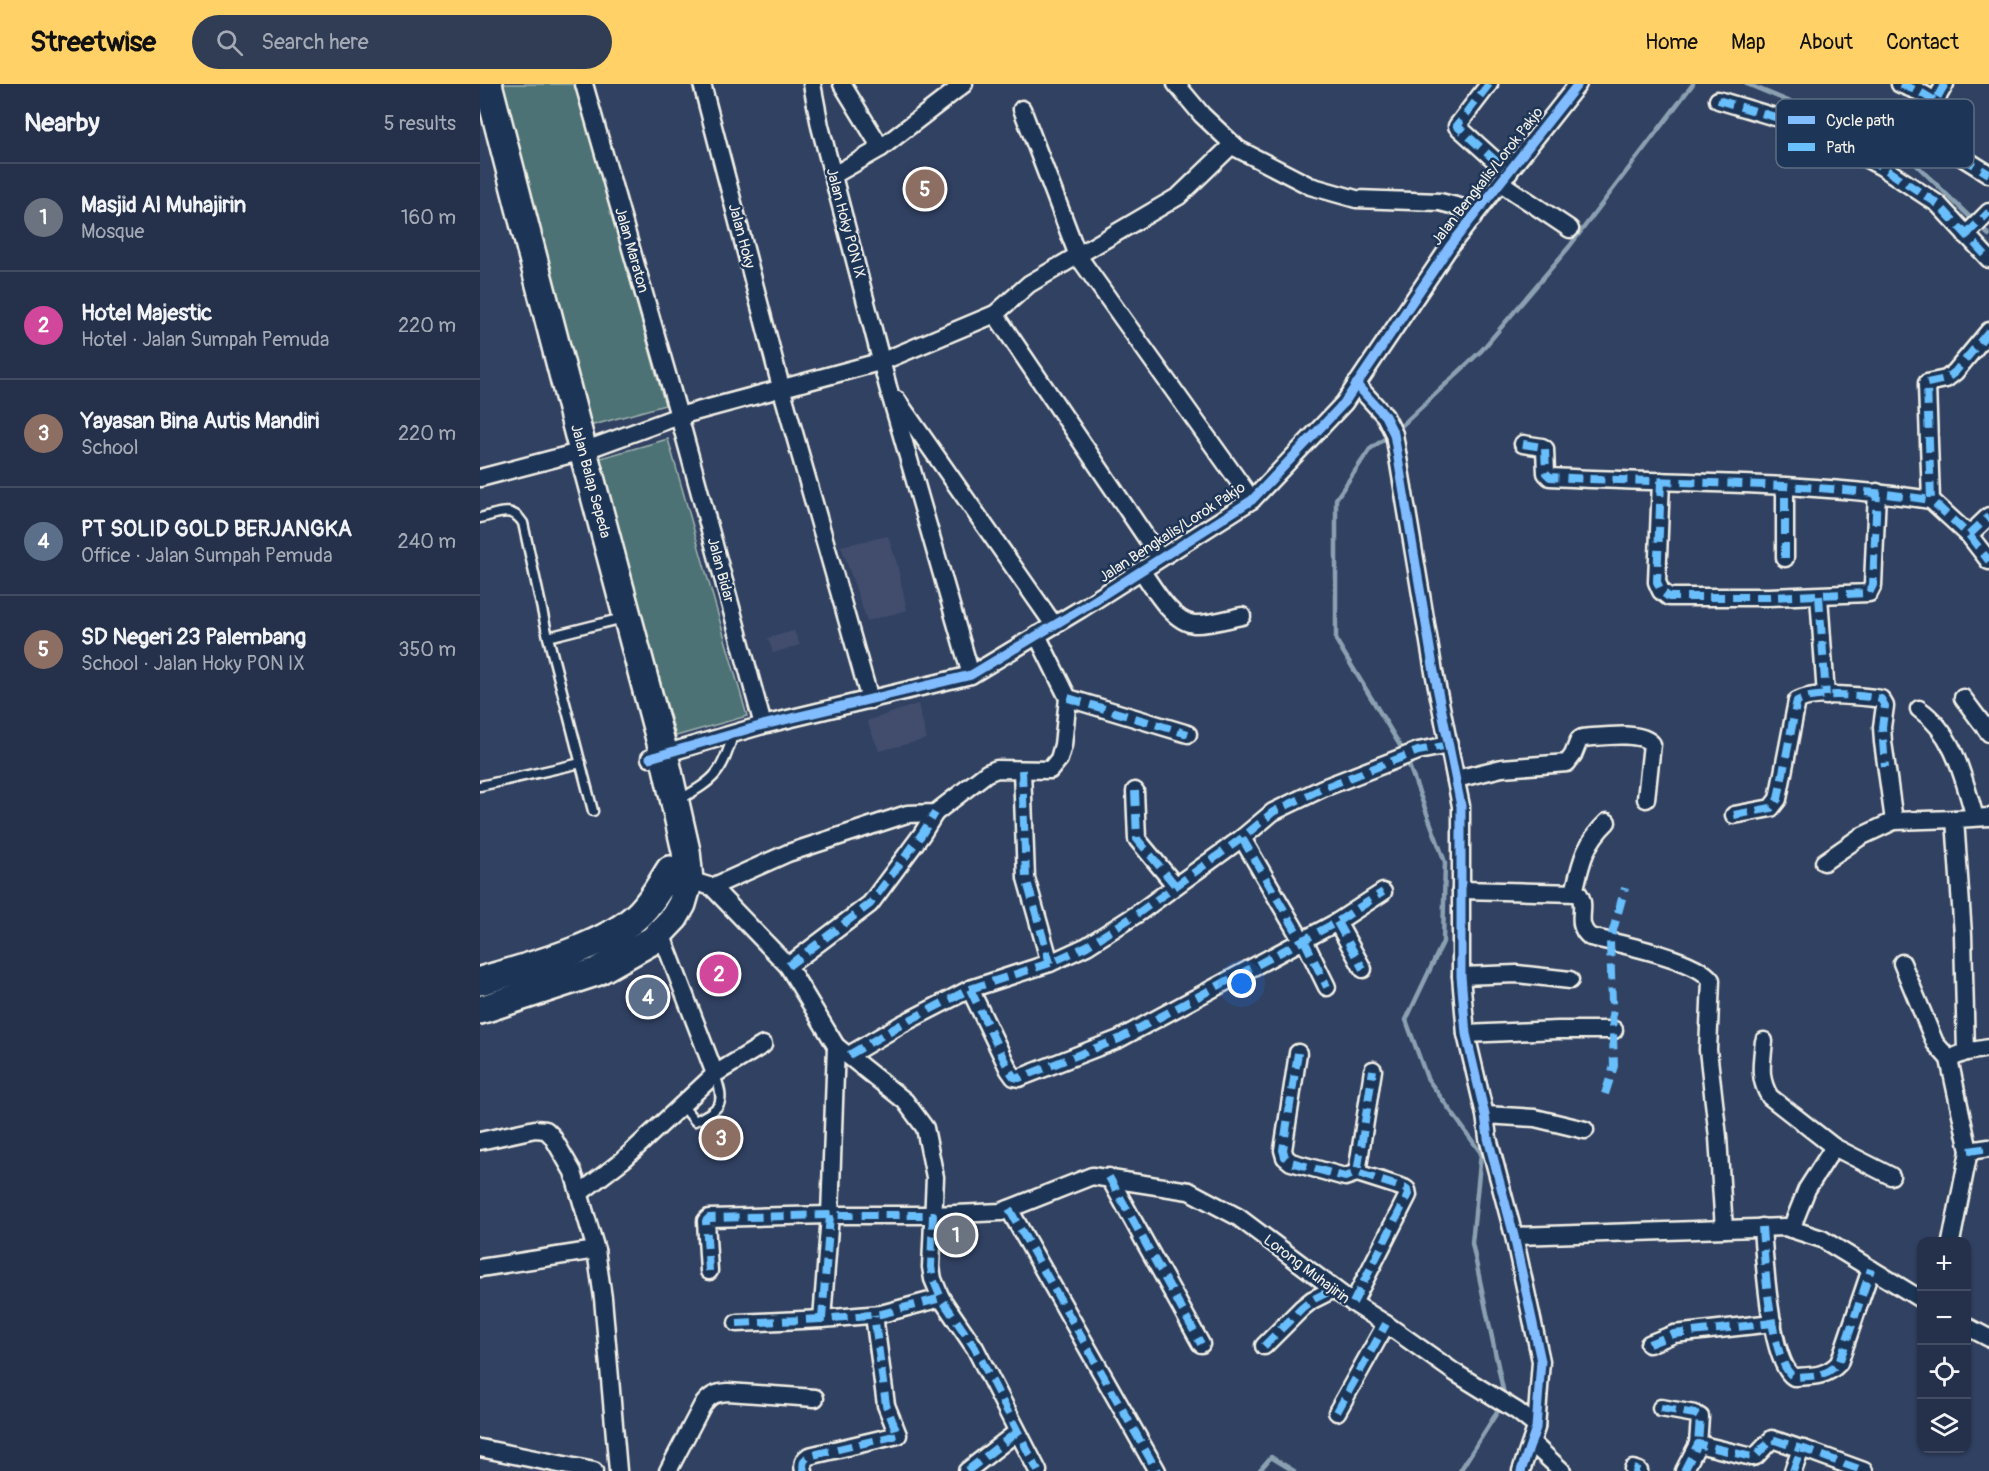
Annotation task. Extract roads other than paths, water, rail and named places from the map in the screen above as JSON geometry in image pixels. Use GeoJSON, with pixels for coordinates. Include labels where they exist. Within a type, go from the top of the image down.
{"type":"FeatureCollection","features":[{"type":"Feature","properties":{"kind":"main road","name":"Jalan Balap Sepeda"},"geometry":{"type":"LineString","coordinates":[[488,84],[578,452],[657,756],[686,851],[690,879]]}},
{"type":"Feature","properties":{"kind":"main road","name":"Jalan Balap Sepeda"},"geometry":{"type":"LineString","coordinates":[[480,103],[578,452]]}},
{"type":"Feature","properties":{"kind":"main road","name":"Jalan Balap Sepeda"},"geometry":{"type":"LineString","coordinates":[[657,756],[665,815],[690,879]]}},
{"type":"Feature","properties":{"kind":"main road"},"geometry":{"type":"LineString","coordinates":[[480,1010],[596,972],[653,940],[661,933],[682,904],[690,879]]}},
{"type":"Feature","properties":{"kind":"main road"},"geometry":{"type":"LineString","coordinates":[[480,981],[575,952],[624,927],[690,879]]}},
{"type":"Feature","properties":{"kind":"street","name":"Jalan Maraton"},"geometry":{"type":"LineString","coordinates":[[584,84],[679,416]]}},
{"type":"Feature","properties":{"kind":"street","name":"Jalan Hoky"},"geometry":{"type":"LineString","coordinates":[[702,84],[781,387],[870,700]]}},
{"type":"Feature","properties":{"kind":"street","name":"Jalan Hoky PON IX"},"geometry":{"type":"LineString","coordinates":[[812,84],[820,126],[888,387],[971,675]]}},
{"type":"Feature","properties":{"kind":"street"},"geometry":{"type":"LineString","coordinates":[[842,84],[880,148]]}},
{"type":"Feature","properties":{"kind":"street"},"geometry":{"type":"LineString","coordinates":[[834,176],[880,148],[964,84]]}},
{"type":"Feature","properties":{"kind":"street"},"geometry":{"type":"LineString","coordinates":[[1176,84],[1203,115],[1238,149],[1310,186],[1356,199],[1440,202],[1460,207],[1473,218]]}},
{"type":"Feature","properties":{"kind":"street"},"geometry":{"type":"LineString","coordinates":[[1489,84],[1457,126],[1505,178],[1570,229]]}},
{"type":"Feature","properties":{"kind":"street","name":"Jalan Bengkalis/Lorok Pakjo"},"geometry":{"type":"LineString","coordinates":[[657,756],[763,725],[971,675],[1252,500],[1344,403],[1450,246],[1578,84]]}},
{"type":"Feature","properties":{"kind":"street"},"geometry":{"type":"LineString","coordinates":[[1900,84],[1932,99]]}},
{"type":"Feature","properties":{"kind":"street"},"geometry":{"type":"LineString","coordinates":[[1936,99],[1945,84]]}},
{"type":"Feature","properties":{"kind":"street"},"geometry":{"type":"LineString","coordinates":[[1718,100],[1776,117]]}},
{"type":"Feature","properties":{"kind":"street"},"geometry":{"type":"LineString","coordinates":[[1022,109],[1078,256],[1252,500]]}},
{"type":"Feature","properties":{"kind":"street"},"geometry":{"type":"LineString","coordinates":[[480,478],[578,452],[679,416],[883,361],[995,314],[1029,284],[1179,196],[1233,144]]}},
{"type":"Feature","properties":{"kind":"street"},"geometry":{"type":"LineString","coordinates":[[1974,165],[1989,174]]}},
{"type":"Feature","properties":{"kind":"street"},"geometry":{"type":"LineString","coordinates":[[1884,168],[1938,204],[1969,233],[1989,259]]}},
{"type":"Feature","properties":{"kind":"street"},"geometry":{"type":"LineString","coordinates":[[1969,233],[1989,212]]}},
{"type":"Feature","properties":{"kind":"street"},"geometry":{"type":"LineString","coordinates":[[995,314],[1160,558]]}},
{"type":"Feature","properties":{"kind":"street"},"geometry":{"type":"LineString","coordinates":[[1931,500],[1927,383],[1946,379],[1955,372],[1989,331]]}},
{"type":"Feature","properties":{"kind":"street"},"geometry":{"type":"LineString","coordinates":[[1356,384],[1385,416],[1394,434],[1434,672],[1461,806],[1461,976],[1466,1034],[1541,1361],[1536,1426],[1521,1471]]}},
{"type":"Feature","properties":{"kind":"street"},"geometry":{"type":"LineString","coordinates":[[888,387],[1054,625]]}},
{"type":"Feature","properties":{"kind":"street","name":"Jalan Bidar"},"geometry":{"type":"LineString","coordinates":[[679,416],[763,725]]}},
{"type":"Feature","properties":{"kind":"street"},"geometry":{"type":"LineString","coordinates":[[1523,444],[1545,449],[1546,473],[1550,477],[1877,492],[1931,500],[1969,535],[1989,561]]}},
{"type":"Feature","properties":{"kind":"street"},"geometry":{"type":"LineString","coordinates":[[1661,481],[1657,582],[1669,597],[1866,594],[1872,590],[1877,492]]}},
{"type":"Feature","properties":{"kind":"street"},"geometry":{"type":"LineString","coordinates":[[1785,487],[1785,558]]}},
{"type":"Feature","properties":{"kind":"street"},"geometry":{"type":"LineString","coordinates":[[1969,535],[1989,516]]}},
{"type":"Feature","properties":{"kind":"street"},"geometry":{"type":"LineString","coordinates":[[1141,570],[1173,614],[1184,622],[1195,624],[1242,616]]}},
{"type":"Feature","properties":{"kind":"street"},"geometry":{"type":"LineString","coordinates":[[1819,596],[1826,696]]}},
{"type":"Feature","properties":{"kind":"street"},"geometry":{"type":"LineString","coordinates":[[788,966],[870,904],[935,813],[987,773],[997,769],[1050,770],[1059,759],[1063,745],[1068,698],[1037,635]]}},
{"type":"Feature","properties":{"kind":"street"},"geometry":{"type":"LineString","coordinates":[[1734,815],[1771,808],[1778,799],[1797,701],[1803,698],[1841,695],[1875,698],[1883,702],[1885,710],[1882,727],[1883,742],[1894,821]]}},
{"type":"Feature","properties":{"kind":"street"},"geometry":{"type":"LineString","coordinates":[[1068,698],[1188,735]]}},
{"type":"Feature","properties":{"kind":"street"},"geometry":{"type":"LineString","coordinates":[[1963,698],[1989,733]]}},
{"type":"Feature","properties":{"kind":"street"},"geometry":{"type":"LineString","coordinates":[[1824,862],[1860,837],[1894,821],[1982,817],[1953,747],[1931,719],[1919,709]]}},
{"type":"Feature","properties":{"kind":"street"},"geometry":{"type":"LineString","coordinates":[[1456,779],[1502,768],[1566,763],[1582,738],[1633,735],[1647,739],[1652,744],[1646,799]]}},
{"type":"Feature","properties":{"kind":"street"},"geometry":{"type":"LineString","coordinates":[[842,1050],[902,1024],[970,989],[1050,963],[1087,946],[1137,914],[1242,838],[1273,812],[1323,788],[1418,751],[1449,745]]}},
{"type":"Feature","properties":{"kind":"street"},"geometry":{"type":"LineString","coordinates":[[1022,770],[1026,878],[1050,963]]}},
{"type":"Feature","properties":{"kind":"street"},"geometry":{"type":"LineString","coordinates":[[1135,791],[1137,838],[1175,885]]}},
{"type":"Feature","properties":{"kind":"street"},"geometry":{"type":"LineString","coordinates":[[690,879],[788,853],[907,814],[935,813]]}},
{"type":"Feature","properties":{"kind":"street"},"geometry":{"type":"LineString","coordinates":[[1955,819],[1963,935],[1966,1052]]}},
{"type":"Feature","properties":{"kind":"street"},"geometry":{"type":"LineString","coordinates":[[1574,892],[1581,860],[1594,835],[1607,822]]}},
{"type":"Feature","properties":{"kind":"street"},"geometry":{"type":"LineString","coordinates":[[1242,838],[1303,941],[1327,987]]}},
{"type":"Feature","properties":{"kind":"street"},"geometry":{"type":"LineString","coordinates":[[690,879],[788,966],[842,1050],[905,1101],[925,1128],[935,1177],[931,1267],[933,1279],[941,1298],[975,1348],[1038,1471]]}},
{"type":"Feature","properties":{"kind":"street"},"geometry":{"type":"LineString","coordinates":[[1461,890],[1574,892],[1580,895],[1582,900],[1581,924],[1584,932],[1590,937],[1667,957],[1698,969],[1711,980],[1708,1050],[1718,1137],[1724,1229]]}},
{"type":"Feature","properties":{"kind":"street"},"geometry":{"type":"LineString","coordinates":[[970,989],[1009,1071],[1014,1077],[1019,1078],[1119,1039],[1303,941],[1383,892]]}},
{"type":"Feature","properties":{"kind":"street"},"geometry":{"type":"LineString","coordinates":[[1337,922],[1363,969]]}},
{"type":"Feature","properties":{"kind":"street"},"geometry":{"type":"LineString","coordinates":[[661,933],[715,1074]]}},
{"type":"Feature","properties":{"kind":"street"},"geometry":{"type":"LineString","coordinates":[[1902,963],[1935,1043],[1949,1059],[1969,1151],[1952,1237]]}},
{"type":"Feature","properties":{"kind":"street"},"geometry":{"type":"LineString","coordinates":[[1461,976],[1517,974],[1570,980]]}},
{"type":"Feature","properties":{"kind":"street"},"geometry":{"type":"LineString","coordinates":[[1466,1034],[1614,1030]]}},
{"type":"Feature","properties":{"kind":"street"},"geometry":{"type":"LineString","coordinates":[[1764,1041],[1761,1077],[1770,1097],[1834,1147],[1892,1176]]}},
{"type":"Feature","properties":{"kind":"street"},"geometry":{"type":"LineString","coordinates":[[580,1193],[623,1160],[715,1074],[763,1045]]}},
{"type":"Feature","properties":{"kind":"street"},"geometry":{"type":"LineString","coordinates":[[1949,1059],[1966,1052],[1989,1048]]}},
{"type":"Feature","properties":{"kind":"street"},"geometry":{"type":"LineString","coordinates":[[822,1320],[842,1050]]}},
{"type":"Feature","properties":{"kind":"street"},"geometry":{"type":"LineString","coordinates":[[1298,1053],[1283,1150],[1285,1157],[1291,1162],[1345,1177],[1357,1173],[1404,1188],[1408,1192],[1353,1303]]}},
{"type":"Feature","properties":{"kind":"street"},"geometry":{"type":"LineString","coordinates":[[1357,1173],[1373,1070]]}},
{"type":"Feature","properties":{"kind":"street"},"geometry":{"type":"LineString","coordinates":[[1485,1115],[1534,1118],[1585,1130]]}},
{"type":"Feature","properties":{"kind":"street"},"geometry":{"type":"LineString","coordinates":[[480,1141],[535,1129],[546,1130],[552,1136],[573,1172],[596,1250],[603,1298],[618,1471]]}},
{"type":"Feature","properties":{"kind":"street"},"geometry":{"type":"LineString","coordinates":[[1791,1228],[1807,1189],[1834,1147]]}},
{"type":"Feature","properties":{"kind":"street"},"geometry":{"type":"LineString","coordinates":[[1969,1151],[1989,1148]]}},
{"type":"Feature","properties":{"kind":"street","name":"Lorong Muhajirin"},"geometry":{"type":"LineString","coordinates":[[710,1270],[707,1218],[1002,1212],[1092,1176],[1189,1191],[1238,1217],[1353,1303],[1536,1426]]}},
{"type":"Feature","properties":{"kind":"street"},"geometry":{"type":"LineString","coordinates":[[1109,1177],[1201,1344]]}},
{"type":"Feature","properties":{"kind":"street"},"geometry":{"type":"LineString","coordinates":[[1009,1209],[1156,1471]]}},
{"type":"Feature","properties":{"kind":"street"},"geometry":{"type":"LineString","coordinates":[[1762,1227],[1766,1285],[1773,1323],[1785,1369],[1794,1377],[1820,1376],[1833,1370],[1839,1363],[1871,1269]]}},
{"type":"Feature","properties":{"kind":"street"},"geometry":{"type":"LineString","coordinates":[[1514,1236],[1785,1227],[1822,1239],[1917,1297]]}},
{"type":"Feature","properties":{"kind":"street"},"geometry":{"type":"LineString","coordinates":[[480,1268],[596,1250]]}},
{"type":"Feature","properties":{"kind":"street"},"geometry":{"type":"LineString","coordinates":[[1264,1346],[1302,1308],[1334,1289]]}},
{"type":"Feature","properties":{"kind":"street"},"geometry":{"type":"LineString","coordinates":[[736,1323],[822,1320],[874,1315],[941,1298]]}},
{"type":"Feature","properties":{"kind":"street"},"geometry":{"type":"LineString","coordinates":[[804,1471],[803,1464],[809,1456],[898,1435],[886,1404],[874,1315]]}},
{"type":"Feature","properties":{"kind":"street"},"geometry":{"type":"LineString","coordinates":[[1649,1344],[1674,1334],[1773,1323]]}},
{"type":"Feature","properties":{"kind":"street"},"geometry":{"type":"LineString","coordinates":[[1337,1412],[1386,1324]]}},
{"type":"Feature","properties":{"kind":"street"},"geometry":{"type":"LineString","coordinates":[[1971,1329],[1989,1338]]}},
{"type":"Feature","properties":{"kind":"street"},"geometry":{"type":"LineString","coordinates":[[668,1471],[702,1406],[707,1398],[715,1393],[815,1398]]}},
{"type":"Feature","properties":{"kind":"street"},"geometry":{"type":"LineString","coordinates":[[1661,1408],[1700,1417],[1698,1444],[1684,1471]]}},
{"type":"Feature","properties":{"kind":"street"},"geometry":{"type":"LineString","coordinates":[[967,1471],[1017,1432]]}},
{"type":"Feature","properties":{"kind":"street"},"geometry":{"type":"LineString","coordinates":[[1698,1444],[1752,1457],[1756,1456],[1772,1439],[1864,1471]]}},
{"type":"Feature","properties":{"kind":"street"},"geometry":{"type":"LineString","coordinates":[[1532,1443],[1562,1471]]}},
{"type":"Feature","properties":{"kind":"street"},"geometry":{"type":"LineString","coordinates":[[480,1448],[594,1471]]}},
{"type":"Feature","properties":{"kind":"street"},"geometry":{"type":"LineString","coordinates":[[1793,1471],[1801,1449]]}},
{"type":"Feature","properties":{"kind":"lane"},"geometry":{"type":"LineString","coordinates":[[480,518],[508,511],[517,515],[523,523],[548,638],[593,811]]}},
{"type":"Feature","properties":{"kind":"lane"},"geometry":{"type":"LineString","coordinates":[[548,638],[621,619]]}},
{"type":"Feature","properties":{"kind":"lane"},"geometry":{"type":"LineString","coordinates":[[672,804],[704,786],[715,775],[725,762],[733,734]]}},
{"type":"Feature","properties":{"kind":"lane"},"geometry":{"type":"LineString","coordinates":[[480,786],[580,763]]}},
{"type":"Feature","properties":{"kind":"lane"},"geometry":{"type":"LineString","coordinates":[[681,1104],[695,1121],[720,1106],[715,1074]]}},
{"type":"Feature","properties":{"kind":"waterway"},"geometry":{"type":"LineString","coordinates":[[1397,430],[1482,350],[1569,247],[1693,84]]}},
{"type":"Feature","properties":{"kind":"waterway"},"geometry":{"type":"LineString","coordinates":[[1747,84],[1783,99]]}},
{"type":"Feature","properties":{"kind":"waterway"},"geometry":{"type":"LineString","coordinates":[[1920,168],[1974,221]]}},
{"type":"Feature","properties":{"kind":"waterway"},"geometry":{"type":"LineString","coordinates":[[1980,227],[1989,235]]}},
{"type":"Feature","properties":{"kind":"waterway"},"geometry":{"type":"LineString","coordinates":[[1390,435],[1370,449],[1336,499],[1336,640],[1404,752]]}},
{"type":"Feature","properties":{"kind":"waterway"},"geometry":{"type":"LineString","coordinates":[[1407,760],[1445,862],[1443,942],[1406,1020],[1427,1078],[1481,1153],[1472,1243],[1505,1399]]}},
{"type":"Feature","properties":{"kind":"waterway"},"geometry":{"type":"LineString","coordinates":[[1460,1471],[1501,1406]]}},
{"type":"Feature","properties":{"kind":"waterway"},"geometry":{"type":"LineString","coordinates":[[1259,1471],[1271,1457],[1294,1471]]}},
{"type":"Feature","properties":{"kind":"place","name":"SD Negeri 23 Palembang"},"geometry":{"type":"Point","coordinates":[925,189]}},
{"type":"Feature","properties":{"kind":"place","name":"Hotel Majestic"},"geometry":{"type":"Point","coordinates":[719,974]}},
{"type":"Feature","properties":{"kind":"place","name":"PT SOLID GOLD BERJANGKA"},"geometry":{"type":"Point","coordinates":[648,997]}},
{"type":"Feature","properties":{"kind":"place","name":"Yayasan Bina Autis Mandiri"},"geometry":{"type":"Point","coordinates":[721,1138]}},
{"type":"Feature","properties":{"kind":"place","name":"Masjid Al Muhajirin"},"geometry":{"type":"Point","coordinates":[956,1235]}}]}
